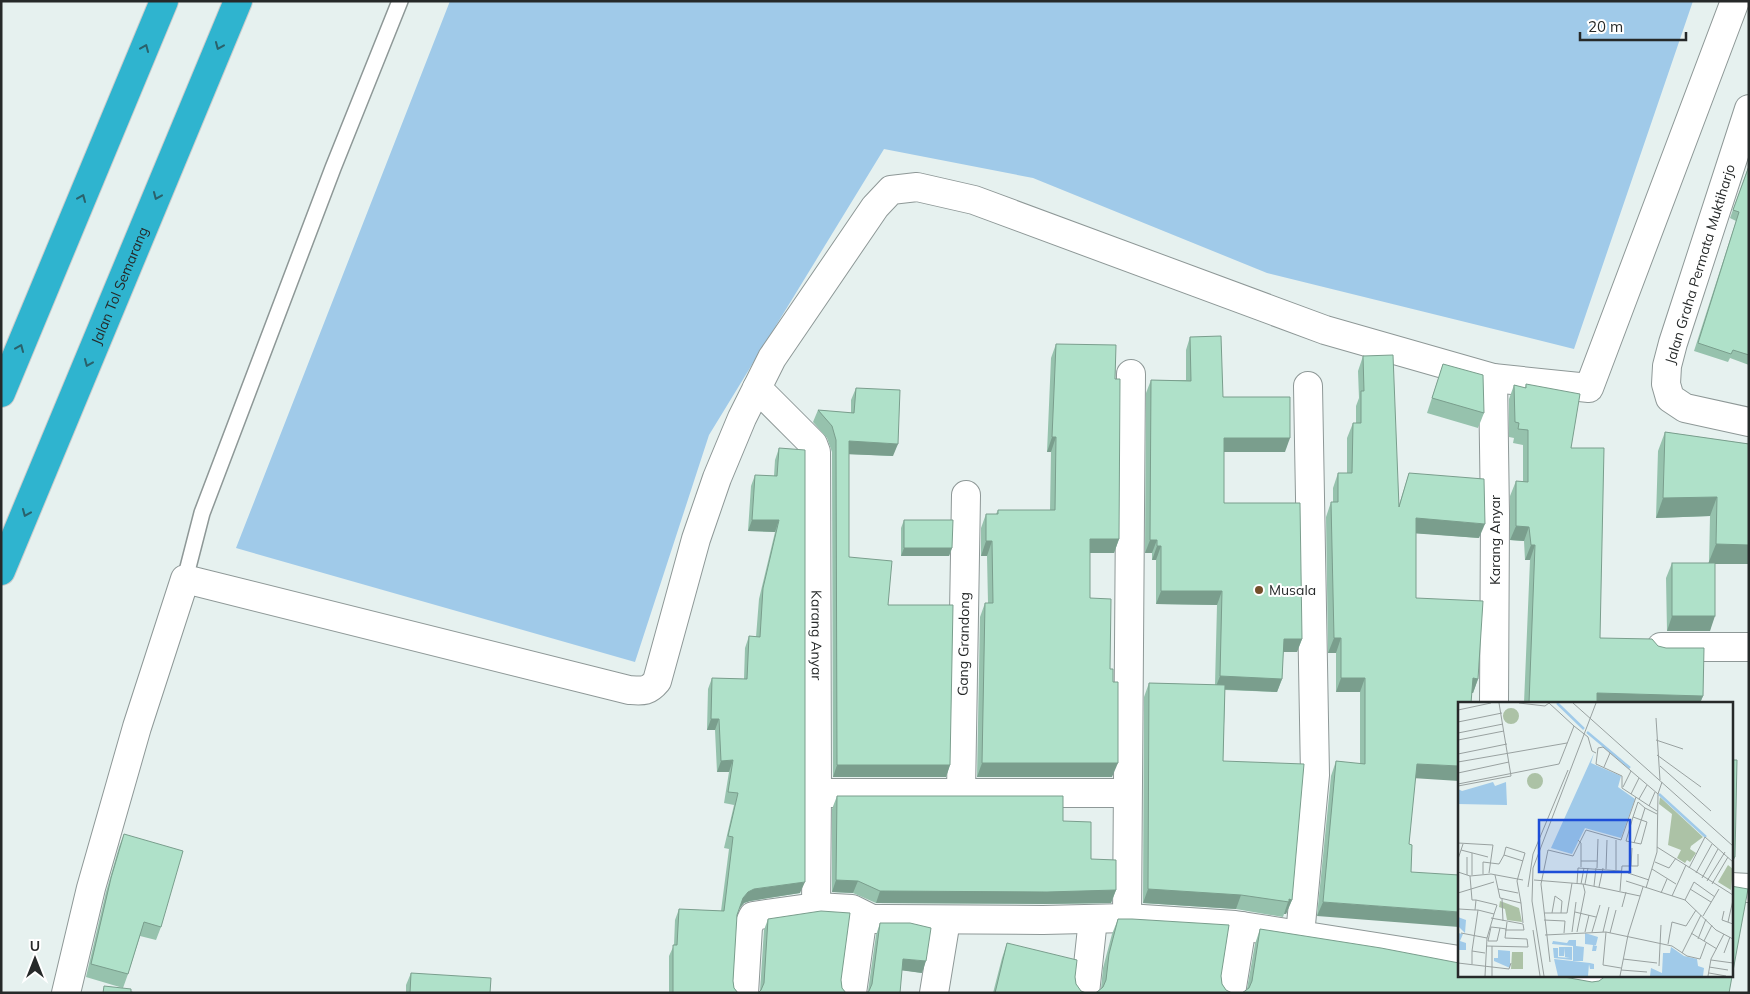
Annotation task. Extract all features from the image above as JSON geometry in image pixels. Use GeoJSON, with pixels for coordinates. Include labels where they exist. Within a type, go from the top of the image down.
{"type":"FeatureCollection","features":[{"type":"Feature","properties":{"kind":"highway"},"geometry":{"type":"LineString","coordinates":[[1,393],[164,1]]}},
{"type":"Feature","properties":{"kind":"highway","name":"Jalan Tol Semarang"},"geometry":{"type":"LineString","coordinates":[[1,571],[238,1]]}},
{"type":"Feature","properties":{"kind":"street"},"geometry":{"type":"LineString","coordinates":[[66,993],[91,888],[137,727],[185,580],[629,690],[641,691],[650,689],[657,681],[696,539],[717,478],[742,418],[772,358],[875,207],[891,190],[916,187],[974,200],[1325,330],[1492,378],[1589,388],[1735,1]]}},
{"type":"Feature","properties":{"kind":"street","name":"Jalan Graha Permata Muktiharjo"},"geometry":{"type":"LineString","coordinates":[[1749,109],[1667,366],[1666,384],[1670,398],[1685,408],[1749,422]]}},
{"type":"Feature","properties":{"kind":"street"},"geometry":{"type":"LineString","coordinates":[[1127,918],[1131,374]]}},
{"type":"Feature","properties":{"kind":"street","name":"Karang Anyar"},"geometry":{"type":"LineString","coordinates":[[1492,378],[1496,515],[1494,702]]}},
{"type":"Feature","properties":{"kind":"street"},"geometry":{"type":"LineString","coordinates":[[1300,935],[1315,775],[1308,386]]}},
{"type":"Feature","properties":{"kind":"street","name":"Karang Anyar"},"geometry":{"type":"LineString","coordinates":[[757,388],[816,448],[816,907]]}},
{"type":"Feature","properties":{"kind":"street","name":"Gang Grandong"},"geometry":{"type":"LineString","coordinates":[[962,793],[966,495]]}},
{"type":"Feature","properties":{"kind":"street"},"geometry":{"type":"LineString","coordinates":[[1661,647],[1749,647]]}},
{"type":"Feature","properties":{"kind":"street"},"geometry":{"type":"LineString","coordinates":[[817,793],[1127,793]]}},
{"type":"Feature","properties":{"kind":"street"},"geometry":{"type":"LineString","coordinates":[[1732,887],[1749,888]]}},
{"type":"Feature","properties":{"kind":"street"},"geometry":{"type":"LineString","coordinates":[[744,993],[748,927],[753,916],[816,907],[858,911],[863,915],[878,919],[1127,918],[1242,926],[1458,960]]}},
{"type":"Feature","properties":{"kind":"street"},"geometry":{"type":"LineString","coordinates":[[852,993],[863,915]]}},
{"type":"Feature","properties":{"kind":"street"},"geometry":{"type":"LineString","coordinates":[[1085,993],[1093,919]]}},
{"type":"Feature","properties":{"kind":"street"},"geometry":{"type":"LineString","coordinates":[[934,993],[946,920]]}},
{"type":"Feature","properties":{"kind":"street"},"geometry":{"type":"LineString","coordinates":[[1231,993],[1242,926]]}},
{"type":"Feature","properties":{"kind":"street"},"geometry":{"type":"LineString","coordinates":[[1556,976],[1588,983]]}},
{"type":"Feature","properties":{"kind":"lane"},"geometry":{"type":"LineString","coordinates":[[185,580],[202,513],[400,1]]}},
{"type":"Feature","properties":{"kind":"water"},"geometry":{"type":"Polygon","coordinates":[[[450,1],[1693,1],[1574,349],[1267,273],[1033,178],[884,149],[709,435],[635,662],[236,548],[450,1]]]}},
{"type":"Feature","properties":{"kind":"building"},"geometry":{"type":"Polygon","coordinates":[[[1749,166],[1749,355],[1733,350],[1731,354],[1698,343],[1739,212],[1733,210],[1749,166]]]}},
{"type":"Feature","properties":{"kind":"building"},"geometry":{"type":"Polygon","coordinates":[[[1221,336],[1223,397],[1290,397],[1290,438],[1224,438],[1224,503],[1300,503],[1302,639],[1284,639],[1282,679],[1220,676],[1222,591],[1161,591],[1161,546],[1157,546],[1157,540],[1150,540],[1151,380],[1191,381],[1190,337],[1221,336]]]}},
{"type":"Feature","properties":{"kind":"building"},"geometry":{"type":"Polygon","coordinates":[[[1056,344],[1116,345],[1115,379],[1120,379],[1119,539],[1090,539],[1090,598],[1111,599],[1110,669],[1113,669],[1113,682],[1118,682],[1118,763],[982,763],[985,603],[993,603],[992,541],[986,541],[986,514],[998,514],[998,510],[1055,510],[1056,437],[1052,437],[1056,344]]]}},
{"type":"Feature","properties":{"kind":"building"},"geometry":{"type":"Polygon","coordinates":[[[1393,355],[1399,507],[1409,473],[1484,479],[1485,524],[1416,518],[1416,598],[1483,601],[1478,679],[1473,678],[1471,702],[1458,702],[1458,766],[1417,764],[1409,844],[1412,845],[1411,872],[1458,875],[1458,912],[1323,902],[1336,761],[1365,764],[1365,678],[1341,678],[1341,638],[1334,638],[1331,502],[1338,502],[1338,473],[1352,473],[1353,423],[1361,423],[1361,391],[1364,391],[1363,356],[1393,355]]]}},
{"type":"Feature","properties":{"kind":"building"},"geometry":{"type":"Polygon","coordinates":[[[1443,364],[1483,375],[1484,413],[1432,398],[1443,364]]]}},
{"type":"Feature","properties":{"kind":"building"},"geometry":{"type":"Polygon","coordinates":[[[1526,384],[1580,394],[1571,448],[1604,448],[1600,638],[1652,639],[1658,646],[1666,648],[1704,648],[1703,696],[1597,693],[1597,702],[1529,702],[1535,545],[1531,545],[1529,527],[1516,526],[1516,481],[1528,482],[1528,430],[1518,429],[1519,423],[1515,422],[1514,385],[1526,388],[1526,384]]]}},
{"type":"Feature","properties":{"kind":"building"},"geometry":{"type":"Polygon","coordinates":[[[856,388],[900,390],[898,444],[849,441],[849,557],[892,561],[888,605],[953,605],[950,765],[837,765],[836,440],[832,426],[818,410],[854,413],[856,388]]]}},
{"type":"Feature","properties":{"kind":"building"},"geometry":{"type":"Polygon","coordinates":[[[1665,432],[1749,444],[1749,545],[1716,544],[1717,497],[1663,498],[1665,432]]]}},
{"type":"Feature","properties":{"kind":"building"},"geometry":{"type":"Polygon","coordinates":[[[779,448],[805,450],[805,882],[754,889],[743,898],[737,915],[733,981],[734,988],[738,993],[673,993],[673,945],[677,945],[679,909],[724,911],[733,837],[728,836],[738,793],[728,792],[733,760],[721,761],[719,719],[711,719],[712,678],[747,679],[749,636],[760,637],[763,588],[779,520],[752,520],[755,475],[777,476],[779,448]]]}},
{"type":"Feature","properties":{"kind":"building"},"geometry":{"type":"Polygon","coordinates":[[[904,520],[953,520],[952,548],[904,548],[904,520]]]}},
{"type":"Feature","properties":{"kind":"building"},"geometry":{"type":"Polygon","coordinates":[[[1672,563],[1715,563],[1715,616],[1672,616],[1672,563]]]}},
{"type":"Feature","properties":{"kind":"building"},"geometry":{"type":"Polygon","coordinates":[[[1149,683],[1225,685],[1223,761],[1304,764],[1292,900],[1289,899],[1289,902],[1241,895],[1148,889],[1149,683]]]}},
{"type":"Feature","properties":{"kind":"building"},"geometry":{"type":"Polygon","coordinates":[[[1732,760],[1737,760],[1735,857],[1732,858],[1732,760]]]}},
{"type":"Feature","properties":{"kind":"building"},"geometry":{"type":"Polygon","coordinates":[[[837,796],[1063,796],[1063,821],[1091,822],[1091,859],[1116,860],[1116,890],[1047,892],[880,891],[858,881],[836,880],[837,796]]]}},
{"type":"Feature","properties":{"kind":"building"},"geometry":{"type":"Polygon","coordinates":[[[124,834],[183,851],[161,927],[144,922],[128,974],[91,964],[111,878],[124,834]]]}},
{"type":"Feature","properties":{"kind":"building"},"geometry":{"type":"Polygon","coordinates":[[[1732,886],[1748,889],[1729,993],[1242,993],[1249,988],[1252,981],[1260,929],[1381,948],[1458,963],[1458,976],[1559,976],[1592,982],[1599,981],[1606,976],[1732,976],[1732,886]]]}},
{"type":"Feature","properties":{"kind":"building"},"geometry":{"type":"Polygon","coordinates":[[[821,911],[850,913],[841,980],[842,988],[846,993],[758,993],[764,983],[768,919],[821,911]]]}},
{"type":"Feature","properties":{"kind":"building"},"geometry":{"type":"Polygon","coordinates":[[[1118,919],[1229,925],[1221,976],[1222,984],[1226,990],[1232,993],[1095,993],[1103,987],[1106,980],[1109,954],[1118,919]]]}},
{"type":"Feature","properties":{"kind":"building"},"geometry":{"type":"Polygon","coordinates":[[[880,923],[910,923],[931,928],[926,961],[903,959],[900,993],[866,993],[872,984],[880,923]]]}},
{"type":"Feature","properties":{"kind":"building"},"geometry":{"type":"Polygon","coordinates":[[[1007,943],[1077,960],[1076,984],[1081,991],[1086,993],[995,993],[1007,943]]]}},
{"type":"Feature","properties":{"kind":"building"},"geometry":{"type":"Polygon","coordinates":[[[411,973],[491,978],[490,993],[410,993],[411,973]]]}},
{"type":"Feature","properties":{"kind":"building"},"geometry":{"type":"Polygon","coordinates":[[[104,986],[131,989],[131,992],[136,993],[103,993],[104,986]]]}},
{"type":"Feature","properties":{"kind":"place","name":"Musala"},"geometry":{"type":"Point","coordinates":[1259,590]}}]}
